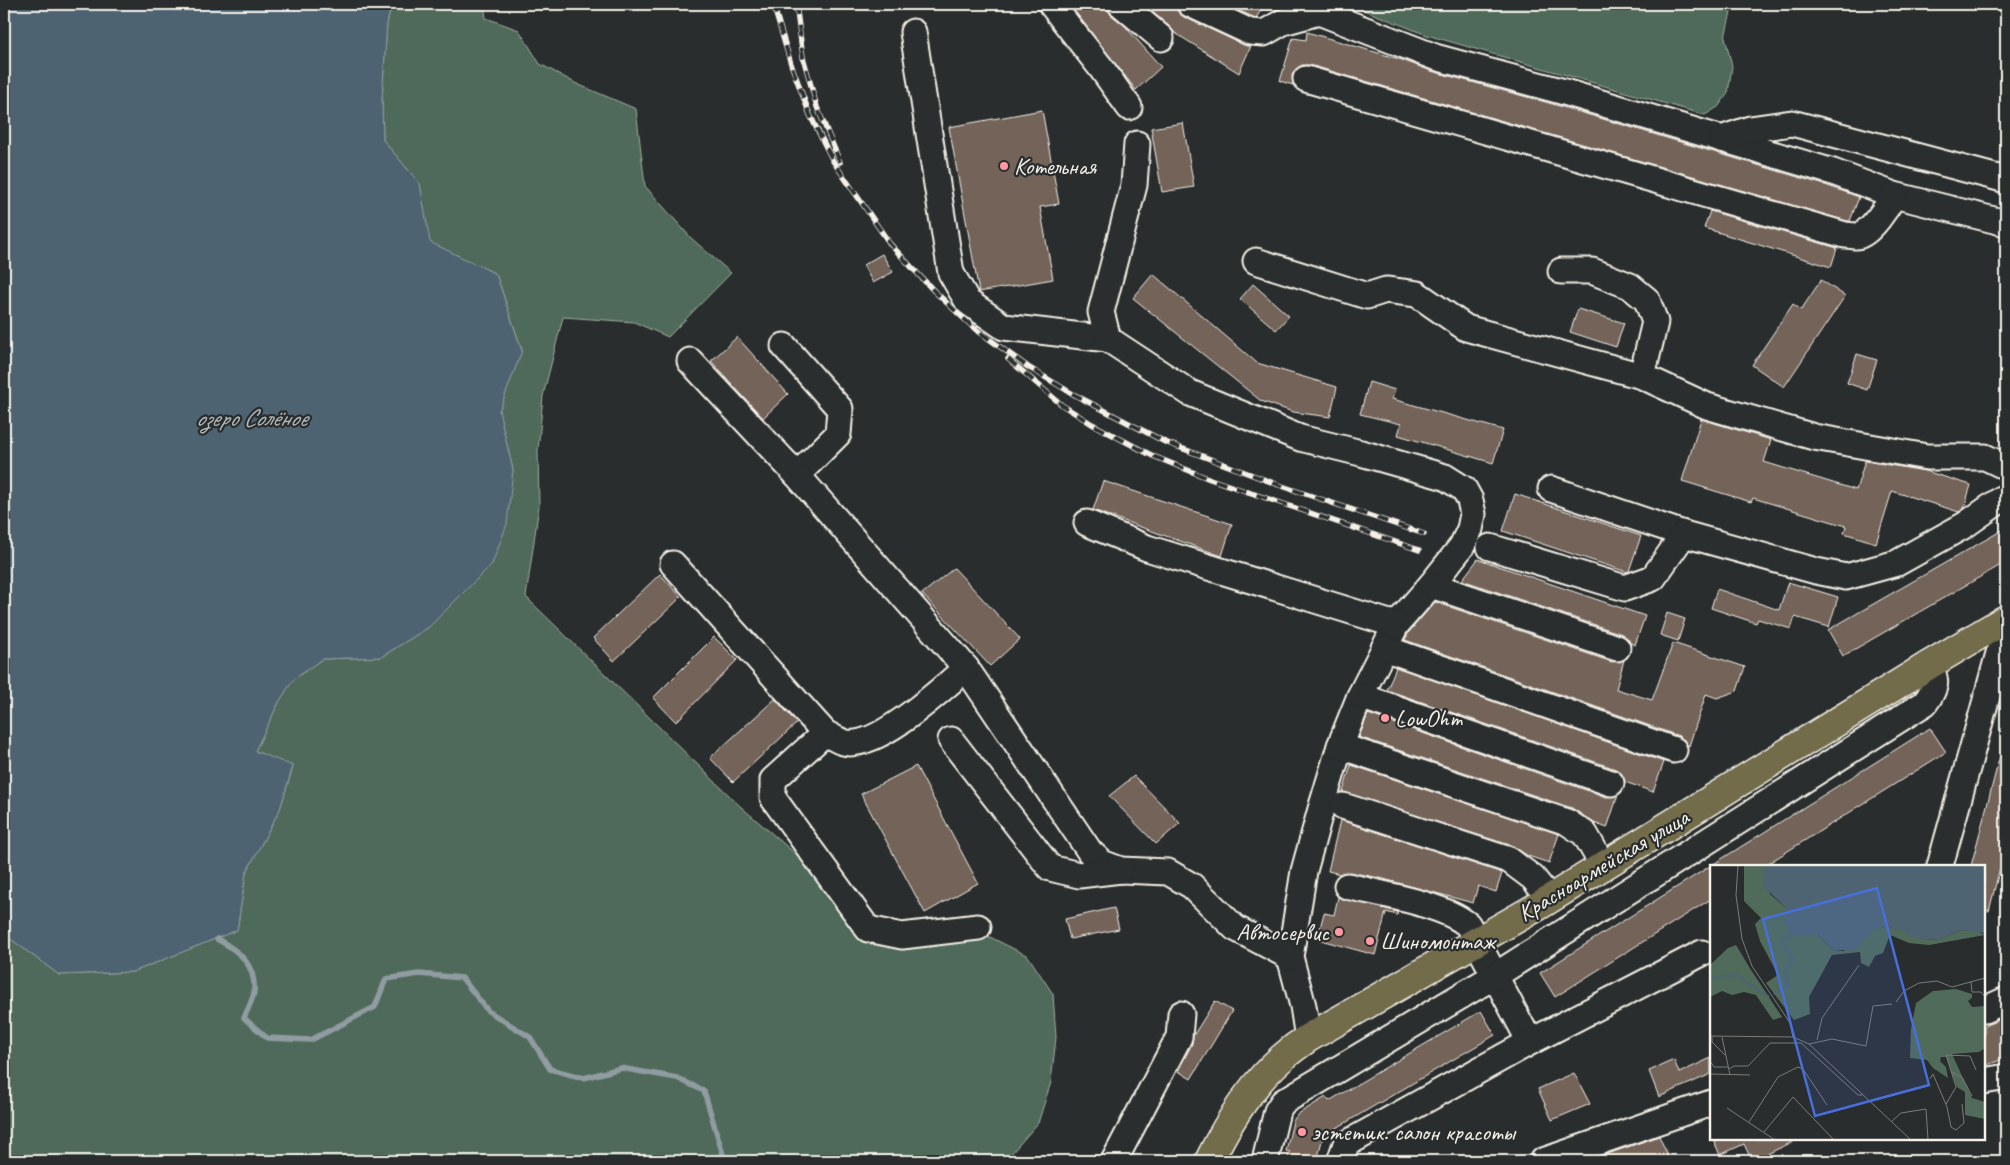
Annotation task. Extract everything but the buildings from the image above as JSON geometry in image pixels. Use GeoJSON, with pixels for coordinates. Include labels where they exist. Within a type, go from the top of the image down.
{"type":"FeatureCollection","features":[{"type":"Feature","properties":{"kind":"main road","name":"Красноармейская улица"},"geometry":{"type":"LineString","coordinates":[[1209,1161],[1238,1110],[1260,1081],[1282,1057],[1308,1038],[1550,899],[1928,665],[2003,621]]}},
{"type":"Feature","properties":{"kind":"street"},"geometry":{"type":"LineString","coordinates":[[1052,4],[1129,107]]}},
{"type":"Feature","properties":{"kind":"street"},"geometry":{"type":"LineString","coordinates":[[1121,4],[1161,38]]}},
{"type":"Feature","properties":{"kind":"street"},"geometry":{"type":"LineString","coordinates":[[1190,4],[1250,32],[1264,33],[1311,8],[1435,57],[1561,91],[1833,172],[1894,195],[2006,223]]}},
{"type":"Feature","properties":{"kind":"street"},"geometry":{"type":"LineString","coordinates":[[913,32],[951,273],[968,302],[1004,327],[1108,339],[1190,393],[1300,438],[1445,477],[1464,489],[1470,500],[1473,514],[1470,529],[1462,546],[1431,586],[1396,625],[1360,696],[1340,746],[1304,871],[1290,957],[1304,1006],[1308,1038]]}},
{"type":"Feature","properties":{"kind":"street"},"geometry":{"type":"LineString","coordinates":[[1306,79],[1845,235],[1859,236],[1869,229],[1887,209],[1894,195]]}},
{"type":"Feature","properties":{"kind":"street"},"geometry":{"type":"LineString","coordinates":[[1721,139],[1750,129],[1792,123],[2006,180]]}},
{"type":"Feature","properties":{"kind":"street"},"geometry":{"type":"LineString","coordinates":[[1108,339],[1101,312],[1134,185],[1137,144]]}},
{"type":"Feature","properties":{"kind":"street"},"geometry":{"type":"LineString","coordinates":[[1256,261],[1367,296],[1386,290],[1417,294],[1466,328],[1642,376],[1707,406],[1814,437],[1927,456],[1985,456],[2006,467]]}},
{"type":"Feature","properties":{"kind":"street"},"geometry":{"type":"LineString","coordinates":[[1561,271],[1592,271],[1630,286],[1647,300],[1655,322],[1642,376]]}},
{"type":"Feature","properties":{"kind":"street"},"geometry":{"type":"LineString","coordinates":[[784,346],[840,410],[838,434],[797,475]]}},
{"type":"Feature","properties":{"kind":"street"},"geometry":{"type":"LineString","coordinates":[[690,361],[797,475],[966,668],[1090,852],[1102,863],[1121,870]]}},
{"type":"Feature","properties":{"kind":"street"},"geometry":{"type":"LineString","coordinates":[[1551,489],[1684,534],[1816,571],[1846,577],[1897,564],[1965,525],[2006,496]]}},
{"type":"Feature","properties":{"kind":"street"},"geometry":{"type":"LineString","coordinates":[[1087,523],[1148,548],[1396,625]]}},
{"type":"Feature","properties":{"kind":"street"},"geometry":{"type":"LineString","coordinates":[[1490,547],[1625,588],[1653,578],[1684,534]]}},
{"type":"Feature","properties":{"kind":"street"},"geometry":{"type":"LineString","coordinates":[[673,564],[825,733],[844,743],[868,740],[920,709],[966,668]]}},
{"type":"Feature","properties":{"kind":"street"},"geometry":{"type":"LineString","coordinates":[[1431,586],[1617,648]]}},
{"type":"Feature","properties":{"kind":"street"},"geometry":{"type":"LineString","coordinates":[[1940,865],[2004,635],[2003,621]]}},
{"type":"Feature","properties":{"kind":"street"},"geometry":{"type":"LineString","coordinates":[[1384,648],[1674,750]]}},
{"type":"Feature","properties":{"kind":"street"},"geometry":{"type":"LineString","coordinates":[[1265,1161],[1277,1111],[1283,1102],[1496,975],[1926,703],[1934,691],[1935,675],[1928,665]]}},
{"type":"Feature","properties":{"kind":"street"},"geometry":{"type":"LineString","coordinates":[[1360,696],[1611,783]]}},
{"type":"Feature","properties":{"kind":"street"},"geometry":{"type":"LineString","coordinates":[[825,733],[773,780],[772,798],[868,929],[902,936],[978,927]]}},
{"type":"Feature","properties":{"kind":"street"},"geometry":{"type":"LineString","coordinates":[[950,740],[1050,868],[1079,875],[1121,870],[1168,872],[1192,886],[1235,928],[1290,957]]}},
{"type":"Feature","properties":{"kind":"street"},"geometry":{"type":"LineString","coordinates":[[1340,746],[1567,822],[1585,834],[1603,866]]}},
{"type":"Feature","properties":{"kind":"street"},"geometry":{"type":"LineString","coordinates":[[1343,806],[1509,860],[1534,878],[1550,899]]}},
{"type":"Feature","properties":{"kind":"street"},"geometry":{"type":"LineString","coordinates":[[1347,886],[1458,916],[1468,925],[1530,1042]]}},
{"type":"Feature","properties":{"kind":"street"},"geometry":{"type":"LineString","coordinates":[[1340,1161],[1346,1144],[1530,1042],[1702,953]]}},
{"type":"Feature","properties":{"kind":"street"},"geometry":{"type":"LineString","coordinates":[[1985,1010],[2006,1000]]}},
{"type":"Feature","properties":{"kind":"street"},"geometry":{"type":"LineString","coordinates":[[1114,1161],[1178,1037],[1181,1014]]}},
{"type":"Feature","properties":{"kind":"street"},"geometry":{"type":"LineString","coordinates":[[1985,1081],[2006,1076]]}},
{"type":"Feature","properties":{"kind":"street"},"geometry":{"type":"LineString","coordinates":[[1543,1161],[1710,1103]]}},
{"type":"Feature","properties":{"kind":"green space"},"geometry":{"type":"Polygon","coordinates":[[[392,4],[484,4],[486,18],[519,30],[540,64],[577,84],[636,109],[645,186],[691,238],[731,273],[668,337],[634,322],[563,317],[543,396],[538,451],[539,506],[526,597],[740,806],[899,943],[988,936],[1028,956],[1053,994],[1056,1037],[1051,1082],[1038,1123],[1010,1155],[994,1161],[4,1161],[4,934],[59,975],[133,972],[237,930],[246,873],[280,809],[293,767],[255,751],[279,702],[293,680],[322,659],[381,657],[429,627],[492,564],[513,470],[499,411],[522,350],[496,274],[429,242],[420,184],[383,140],[382,99],[387,23],[392,4]]]}},
{"type":"Feature","properties":{"kind":"green space"},"geometry":{"type":"Polygon","coordinates":[[[1348,4],[1733,4],[1725,37],[1732,66],[1728,93],[1718,107],[1705,115],[1427,35],[1348,4]]]}},
{"type":"Feature","properties":{"kind":"water","name":"озеро Солёное"},"geometry":{"type":"Polygon","coordinates":[[[4,4],[392,4],[387,23],[382,99],[383,140],[420,184],[430,242],[496,274],[522,351],[499,411],[513,470],[507,524],[492,564],[429,627],[381,657],[322,659],[293,680],[279,702],[255,751],[293,766],[280,809],[246,873],[237,930],[133,972],[59,975],[4,934],[4,4]]]}},
{"type":"Feature","properties":{"kind":"waterway"},"geometry":{"type":"LineString","coordinates":[[217,939],[232,948],[249,966],[254,982],[254,992],[244,1018],[267,1038],[311,1040],[375,1007],[386,979],[419,974],[462,978],[488,1011],[530,1037],[550,1069],[584,1078],[621,1068],[677,1078],[704,1091],[725,1161]]}},
{"type":"Feature","properties":{"kind":"railway"},"geometry":{"type":"LineString","coordinates":[[773,4],[791,64],[810,115],[833,161],[890,244],[934,291],[974,328],[1028,367],[1073,394],[1165,442],[1279,485],[1424,534]]}},
{"type":"Feature","properties":{"kind":"railway"},"geometry":{"type":"LineString","coordinates":[[796,4],[803,57],[817,107],[840,162]]}},
{"type":"Feature","properties":{"kind":"railway"},"geometry":{"type":"LineString","coordinates":[[1008,359],[1062,405],[1092,424],[1153,456],[1210,479],[1419,550]]}},
{"type":"Feature","properties":{"kind":"place","name":"Котельная"},"geometry":{"type":"Point","coordinates":[1004,166]}},
{"type":"Feature","properties":{"kind":"place","name":"LowOhm"},"geometry":{"type":"Point","coordinates":[1385,718]}},
{"type":"Feature","properties":{"kind":"place","name":"Автосервис"},"geometry":{"type":"Point","coordinates":[1339,932]}},
{"type":"Feature","properties":{"kind":"place","name":"Шиномонтаж"},"geometry":{"type":"Point","coordinates":[1370,941]}},
{"type":"Feature","properties":{"kind":"place","name":"эстетик. салон красоты"},"geometry":{"type":"Point","coordinates":[1302,1132]}}]}
